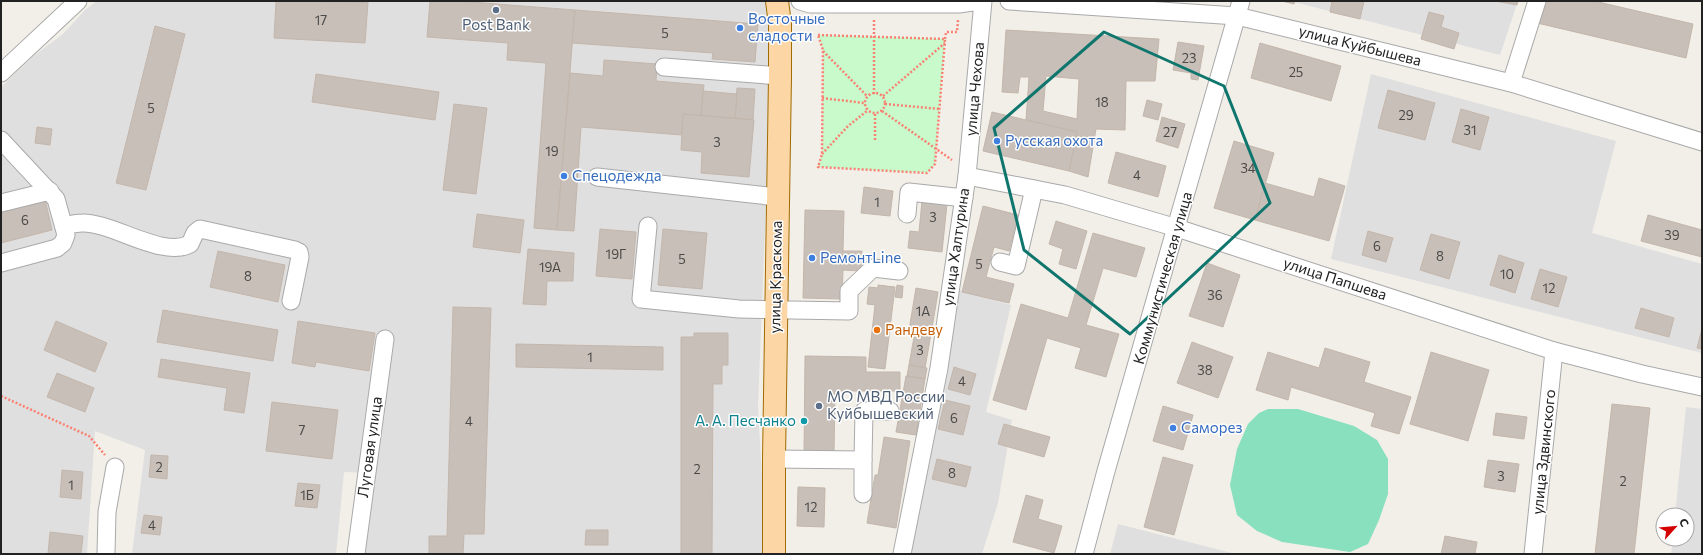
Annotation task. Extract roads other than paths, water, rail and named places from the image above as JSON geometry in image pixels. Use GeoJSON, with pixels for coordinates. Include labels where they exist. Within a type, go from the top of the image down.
{"type":"FeatureCollection","features":[{"type":"Feature","properties":{"kind":"main road","name":"улица Краскома"},"geometry":{"type":"LineString","coordinates":[[774,554],[777,197],[780,76],[780,24],[777,1]]}},
{"type":"Feature","properties":{"kind":"street"},"geometry":{"type":"LineString","coordinates":[[1,73],[78,1]]}},
{"type":"Feature","properties":{"kind":"street"},"geometry":{"type":"LineString","coordinates":[[800,1],[810,4],[959,4],[980,1]]}},
{"type":"Feature","properties":{"kind":"street","name":"улица Чехова"},"geometry":{"type":"LineString","coordinates":[[967,173],[983,1]]}},
{"type":"Feature","properties":{"kind":"street","name":"улица Куйбышева"},"geometry":{"type":"LineString","coordinates":[[1009,1],[1239,8],[1511,83],[1702,142]]}},
{"type":"Feature","properties":{"kind":"street"},"geometry":{"type":"LineString","coordinates":[[1511,83],[1537,1]]}},
{"type":"Feature","properties":{"kind":"street","name":"Коммунистическая улица"},"geometry":{"type":"LineString","coordinates":[[1084,554],[1106,471],[1239,8]]}},
{"type":"Feature","properties":{"kind":"street"},"geometry":{"type":"LineString","coordinates":[[664,67],[780,76]]}},
{"type":"Feature","properties":{"kind":"street"},"geometry":{"type":"LineString","coordinates":[[1,140],[50,191],[59,208],[66,235],[63,243],[57,248],[1,263]]}},
{"type":"Feature","properties":{"kind":"street","name":"улица Папшева"},"geometry":{"type":"LineString","coordinates":[[967,173],[1065,195],[1177,228],[1554,351],[1642,374],[1702,386]]}},
{"type":"Feature","properties":{"kind":"street","name":"улица Халтурина"},"geometry":{"type":"LineString","coordinates":[[902,554],[939,368],[967,173]]}},
{"type":"Feature","properties":{"kind":"street"},"geometry":{"type":"LineString","coordinates":[[597,177],[777,197]]}},
{"type":"Feature","properties":{"kind":"street"},"geometry":{"type":"LineString","coordinates":[[1000,262],[1016,266],[1034,189]]}},
{"type":"Feature","properties":{"kind":"street"},"geometry":{"type":"LineString","coordinates":[[1,203],[50,191]]}},
{"type":"Feature","properties":{"kind":"street"},"geometry":{"type":"LineString","coordinates":[[907,214],[909,192],[964,198]]}},
{"type":"Feature","properties":{"kind":"street"},"geometry":{"type":"LineString","coordinates":[[64,226],[82,222],[113,230],[151,244],[170,247],[187,246],[193,241],[195,233],[200,229],[295,250],[299,252],[300,257],[291,301]]}},
{"type":"Feature","properties":{"kind":"street"},"geometry":{"type":"LineString","coordinates":[[648,226],[641,299],[739,309],[849,311],[849,291],[873,268],[899,271]]}},
{"type":"Feature","properties":{"kind":"street","name":"Луговая улица"},"geometry":{"type":"LineString","coordinates":[[356,554],[385,339]]}},
{"type":"Feature","properties":{"kind":"street","name":"улица Здвинского"},"geometry":{"type":"LineString","coordinates":[[1533,554],[1554,351]]}},
{"type":"Feature","properties":{"kind":"street"},"geometry":{"type":"LineString","coordinates":[[863,494],[864,411],[890,411]]}},
{"type":"Feature","properties":{"kind":"street"},"geometry":{"type":"LineString","coordinates":[[774,459],[863,460]]}},
{"type":"Feature","properties":{"kind":"street"},"geometry":{"type":"LineString","coordinates":[[106,554],[107,512],[115,467]]}},
{"type":"Feature","properties":{"kind":"place","name":"Post Bank"},"geometry":{"type":"Point","coordinates":[496,10]}},
{"type":"Feature","properties":{"kind":"place","name":"Восточные сладости"},"geometry":{"type":"Point","coordinates":[740,28]}},
{"type":"Feature","properties":{"kind":"place","name":"Русская охота"},"geometry":{"type":"Point","coordinates":[997,141]}},
{"type":"Feature","properties":{"kind":"place","name":"Спецодежда"},"geometry":{"type":"Point","coordinates":[564,176]}},
{"type":"Feature","properties":{"kind":"place","name":"РемонтLine"},"geometry":{"type":"Point","coordinates":[812,258]}},
{"type":"Feature","properties":{"kind":"place","name":"Рандеву"},"geometry":{"type":"Point","coordinates":[877,330]}},
{"type":"Feature","properties":{"kind":"place","name":"МО МВД России Куйбышевский"},"geometry":{"type":"Point","coordinates":[819,406]}},
{"type":"Feature","properties":{"kind":"place","name":"А. А. Песчанко"},"geometry":{"type":"Point","coordinates":[804,421]}},
{"type":"Feature","properties":{"kind":"place","name":"Саморез"},"geometry":{"type":"Point","coordinates":[1173,428]}}]}
